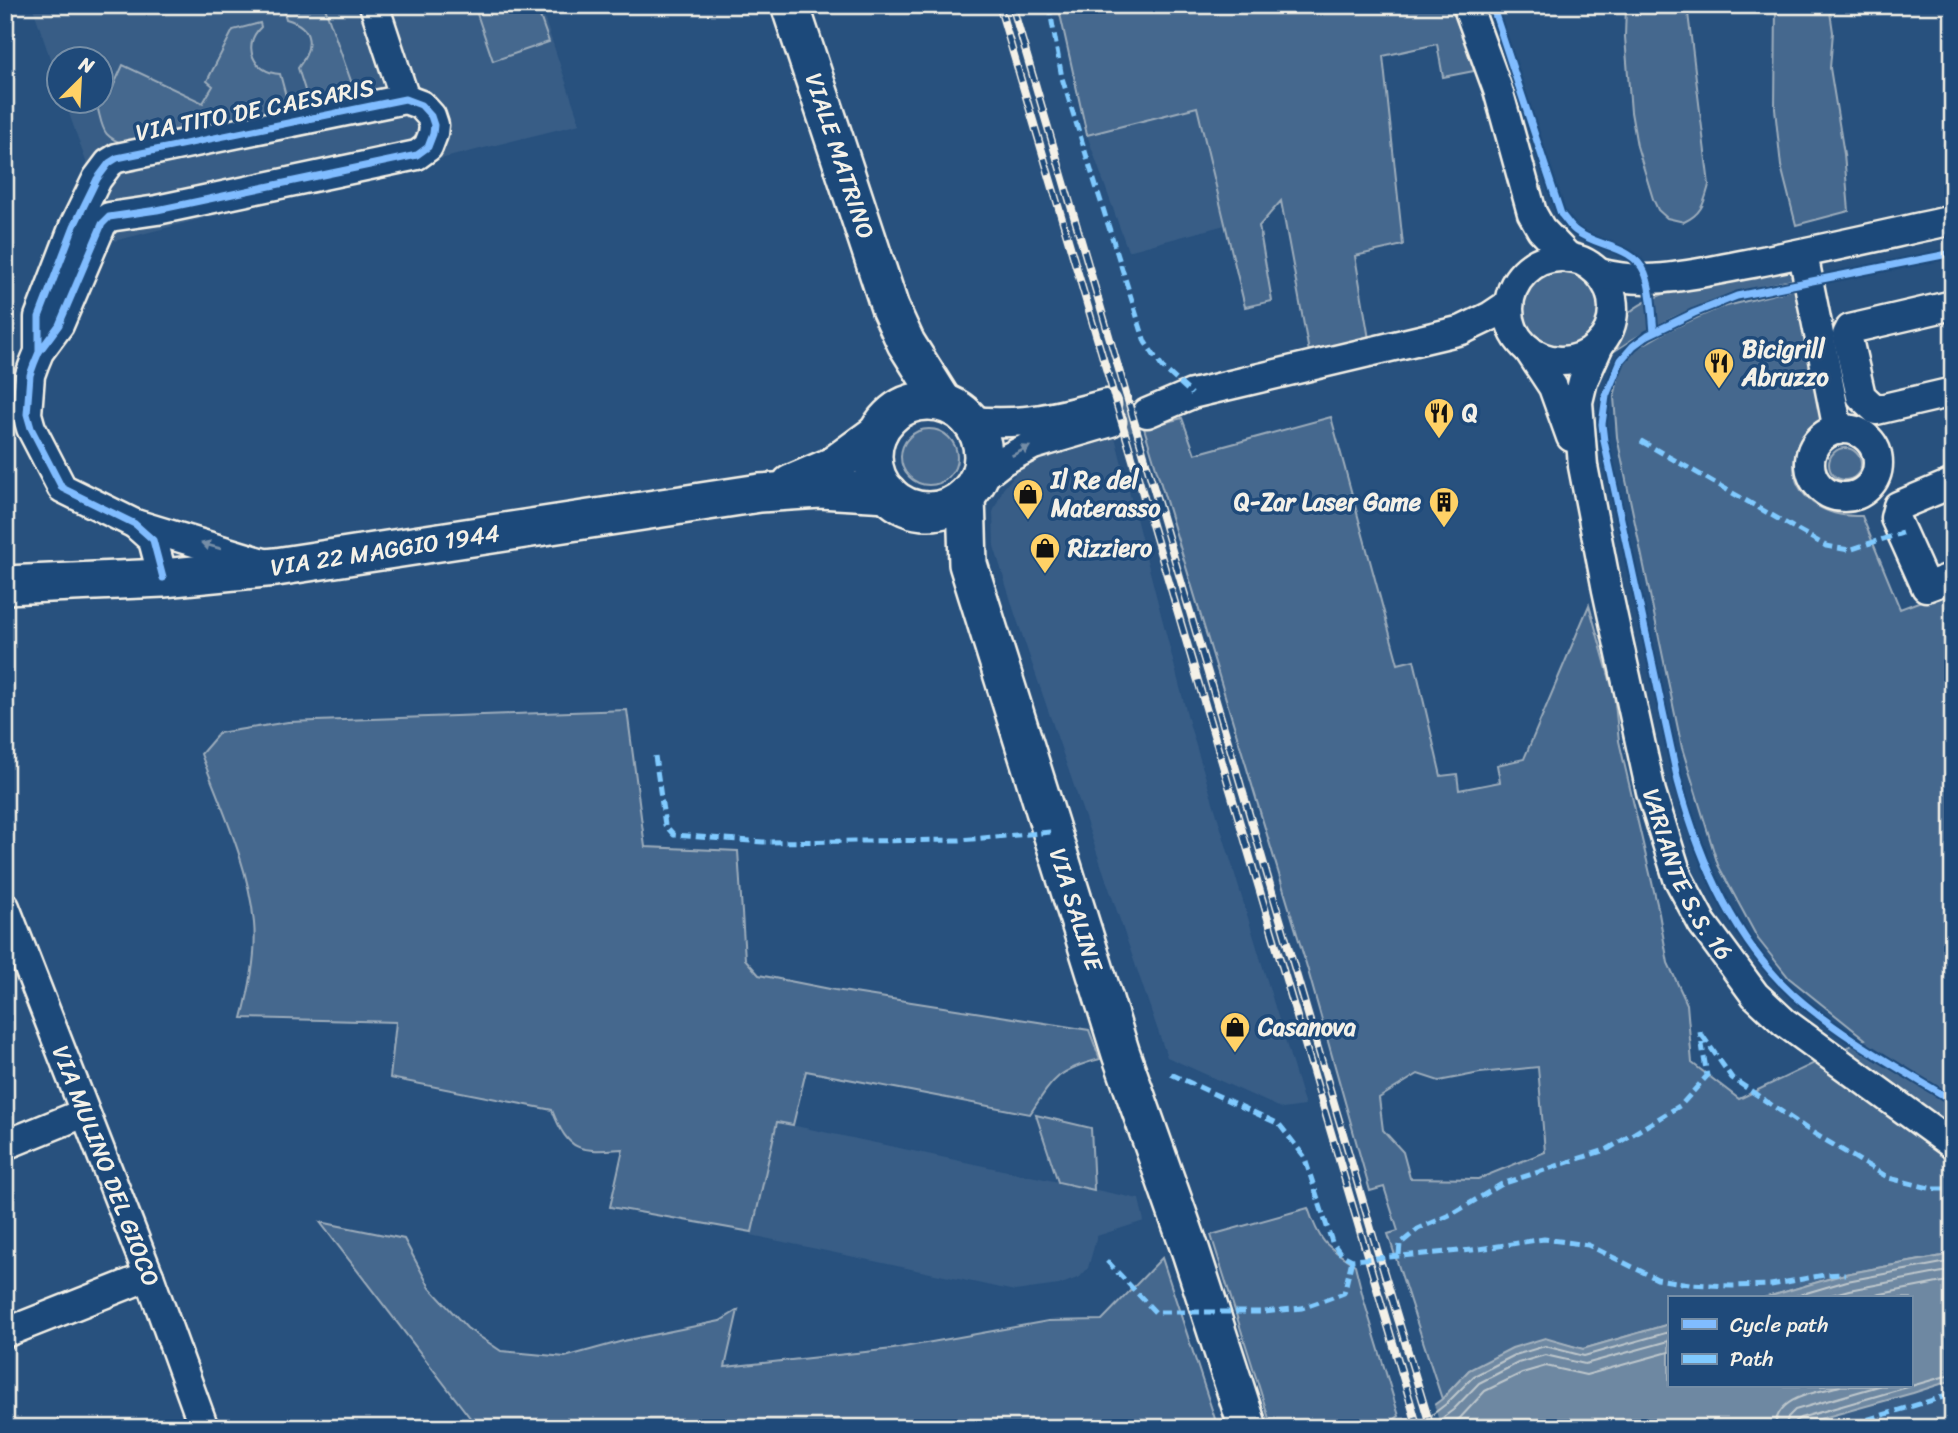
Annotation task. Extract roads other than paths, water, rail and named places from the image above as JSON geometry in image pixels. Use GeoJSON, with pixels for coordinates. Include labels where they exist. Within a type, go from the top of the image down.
{"type":"FeatureCollection","features":[{"type":"Feature","properties":{"kind":"main road","name":"VIALE MATRINO"},"geometry":{"type":"LineString","coordinates":[[790,5],[890,308],[906,343],[957,412]]}},
{"type":"Feature","properties":{"kind":"main road","name":"VIALE MATRINO"},"geometry":{"type":"LineString","coordinates":[[885,424],[895,355],[890,308]]}},
{"type":"Feature","properties":{"kind":"main road"},"geometry":{"type":"LineString","coordinates":[[925,401],[957,412],[980,435],[984,450],[983,466],[972,489],[954,504],[941,509],[927,511],[901,501],[879,480],[874,465],[874,449],[885,424],[907,405],[925,401]]}},
{"type":"Feature","properties":{"kind":"main road","name":"VIA 22 MAGGIO 1944"},"geometry":{"type":"LineString","coordinates":[[760,494],[832,466],[885,424]]}},
{"type":"Feature","properties":{"kind":"main road","name":"VIA 22 MAGGIO 1944"},"geometry":{"type":"LineString","coordinates":[[5,585],[163,578],[276,567],[760,494],[820,489],[901,501]]}},
{"type":"Feature","properties":{"kind":"main road","name":"VIA SALINE"},"geometry":{"type":"LineString","coordinates":[[972,489],[968,564],[1121,1054],[1191,1252],[1248,1428]]}},
{"type":"Feature","properties":{"kind":"main road","name":"VIA SALINE"},"geometry":{"type":"LineString","coordinates":[[901,501],[954,547],[968,564]]}},
{"type":"Feature","properties":{"kind":"street"},"geometry":{"type":"LineString","coordinates":[[374,5],[405,99]]}},
{"type":"Feature","properties":{"kind":"street"},"geometry":{"type":"LineString","coordinates":[[1467,5],[1498,90],[1532,213],[1541,229],[1569,258]]}},
{"type":"Feature","properties":{"kind":"street","name":"VIA TITO DE CAESARIS"},"geometry":{"type":"LineString","coordinates":[[87,226],[109,218],[417,156],[428,147],[433,125],[425,109],[416,102],[405,99],[303,122],[123,156],[109,163],[103,170]]}},
{"type":"Feature","properties":{"kind":"street"},"geometry":{"type":"LineString","coordinates":[[103,170],[100,188],[108,205],[124,214],[134,214]]}},
{"type":"Feature","properties":{"kind":"street"},"geometry":{"type":"LineString","coordinates":[[103,170],[91,190],[87,226],[60,325],[39,352],[30,375],[27,414],[31,428],[62,488],[135,524],[276,567]]}},
{"type":"Feature","properties":{"kind":"street"},"geometry":{"type":"LineString","coordinates":[[1525,346],[1511,324],[1509,304],[1514,287],[1523,273],[1532,213]]}},
{"type":"Feature","properties":{"kind":"street"},"geometry":{"type":"LineString","coordinates":[[1599,273],[1630,279],[1675,278],[1802,254],[1953,220]]}},
{"type":"Feature","properties":{"kind":"street"},"geometry":{"type":"LineString","coordinates":[[1802,254],[1838,430]]}},
{"type":"Feature","properties":{"kind":"street"},"geometry":{"type":"LineString","coordinates":[[1523,273],[1552,257],[1585,263],[1599,273],[1612,296],[1613,310],[1606,333]]}},
{"type":"Feature","properties":{"kind":"street"},"geometry":{"type":"LineString","coordinates":[[1462,330],[1509,335],[1542,357],[1565,360],[1588,353],[1638,297],[1675,278]]}},
{"type":"Feature","properties":{"kind":"street"},"geometry":{"type":"LineString","coordinates":[[1144,403],[1462,330],[1509,304]]}},
{"type":"Feature","properties":{"kind":"street"},"geometry":{"type":"LineString","coordinates":[[1953,306],[1850,329],[1847,335],[1861,396],[1876,410],[1953,391]]}},
{"type":"Feature","properties":{"kind":"street","name":"VARIANTE S.S. 16"},"geometry":{"type":"LineString","coordinates":[[1606,333],[1583,381],[1578,402],[1583,466],[1651,792],[1678,878],[1702,922],[1755,995],[1784,1022],[1953,1145]]}},
{"type":"Feature","properties":{"kind":"street","name":"VARIANTE S.S. 16"},"geometry":{"type":"LineString","coordinates":[[1525,346],[1544,371],[1557,397],[1589,500]]}},
{"type":"Feature","properties":{"kind":"street"},"geometry":{"type":"LineString","coordinates":[[957,412],[999,424],[1109,413],[1004,460],[972,489]]}},
{"type":"Feature","properties":{"kind":"street"},"geometry":{"type":"LineString","coordinates":[[1953,483],[1898,506],[1895,518],[1926,587],[1953,577]]}},
{"type":"Feature","properties":{"kind":"street"},"geometry":{"type":"LineString","coordinates":[[135,524],[153,540],[163,578]]}},
{"type":"Feature","properties":{"kind":"street","name":"VIA MULINO DEL GIOCO"},"geometry":{"type":"LineString","coordinates":[[8,922],[149,1276],[204,1428]]}},
{"type":"Feature","properties":{"kind":"street"},"geometry":{"type":"LineString","coordinates":[[5,1146],[84,1113]]}},
{"type":"Feature","properties":{"kind":"street"},"geometry":{"type":"LineString","coordinates":[[5,1333],[149,1276]]}},
{"type":"Feature","properties":{"kind":"water"},"geometry":{"type":"Polygon","coordinates":[[[1953,1254],[1953,1380],[1787,1428],[1403,1428],[1442,1399],[1469,1370],[1512,1348],[1545,1338],[1583,1349],[1668,1324],[1668,1388],[1912,1388],[1912,1296],[1771,1296],[1845,1274],[1953,1254]]]}},
{"type":"Feature","properties":{"kind":"tunnel"},"geometry":{"type":"LineString","coordinates":[[1111,422],[1147,413]]}},
{"type":"Feature","properties":{"kind":"railway"},"geometry":{"type":"LineString","coordinates":[[999,5],[1418,1428]]}},
{"type":"Feature","properties":{"kind":"railway"},"geometry":{"type":"LineString","coordinates":[[1012,5],[1431,1428]]}},
{"type":"Feature","properties":{"kind":"place","name":"Bicigrill Abruzzo"},"geometry":{"type":"Point","coordinates":[1719,390]}},
{"type":"Feature","properties":{"kind":"place","name":"Q"},"geometry":{"type":"Point","coordinates":[1439,440]}},
{"type":"Feature","properties":{"kind":"place","name":"Il Re del Materasso"},"geometry":{"type":"Point","coordinates":[1028,521]}},
{"type":"Feature","properties":{"kind":"place","name":"Q-Zar Laser Game"},"geometry":{"type":"Point","coordinates":[1444,529]}},
{"type":"Feature","properties":{"kind":"place","name":"Rizziero"},"geometry":{"type":"Point","coordinates":[1045,575]}},
{"type":"Feature","properties":{"kind":"place","name":"Casanova"},"geometry":{"type":"Point","coordinates":[1235,1054]}}]}
